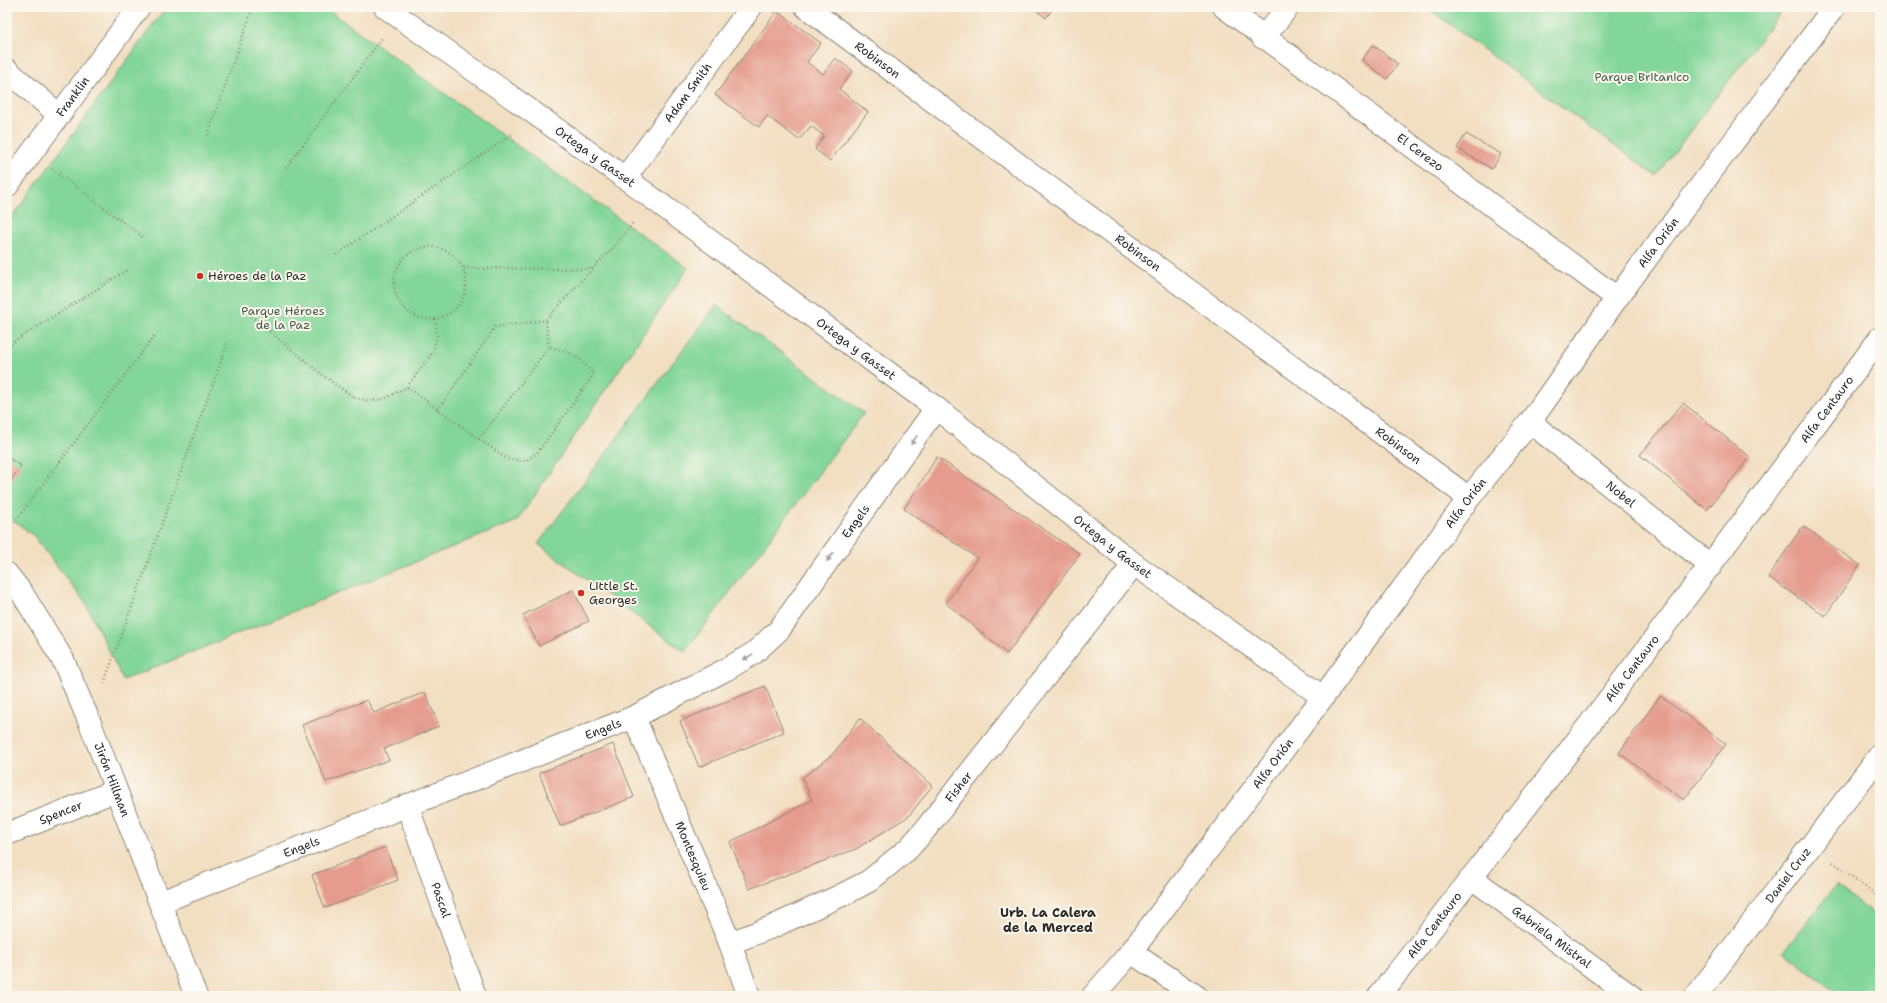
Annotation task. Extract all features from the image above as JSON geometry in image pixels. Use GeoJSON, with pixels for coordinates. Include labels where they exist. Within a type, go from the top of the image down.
{"type":"FeatureCollection","features":[{"type":"Feature","properties":{"kind":"street","name":"Franklin"},"geometry":{"type":"LineString","coordinates":[[7,186],[139,7]]}},
{"type":"Feature","properties":{"kind":"street","name":"Adam Smith"},"geometry":{"type":"LineString","coordinates":[[625,178],[751,7]]}},
{"type":"Feature","properties":{"kind":"street","name":"Robinson"},"geometry":{"type":"LineString","coordinates":[[806,7],[1469,498]]}},
{"type":"Feature","properties":{"kind":"street","name":"El Cerezo"},"geometry":{"type":"LineString","coordinates":[[1224,7],[1263,38],[1617,298]]}},
{"type":"Feature","properties":{"kind":"street"},"geometry":{"type":"LineString","coordinates":[[1263,38],[1288,7]]}},
{"type":"Feature","properties":{"kind":"street","name":"Alfa Orión"},"geometry":{"type":"LineString","coordinates":[[1093,996],[1131,952],[1323,697],[1469,498],[1530,422],[1617,298],[1834,7]]}},
{"type":"Feature","properties":{"kind":"street","name":"Ortega y Gasset"},"geometry":{"type":"LineString","coordinates":[[396,10],[936,408],[1134,564],[1323,697]]}},
{"type":"Feature","properties":{"kind":"street"},"geometry":{"type":"LineString","coordinates":[[7,70],[59,115]]}},
{"type":"Feature","properties":{"kind":"street","name":"Alfa Centauro"},"geometry":{"type":"LineString","coordinates":[[1379,996],[1472,878],[1711,566],[1880,338]]}},
{"type":"Feature","properties":{"kind":"street","name":"Engels"},"geometry":{"type":"LineString","coordinates":[[161,902],[634,717],[727,670],[754,653],[778,630],[936,408]]}},
{"type":"Feature","properties":{"kind":"street","name":"Nobel"},"geometry":{"type":"LineString","coordinates":[[1530,422],[1711,566]]}},
{"type":"Feature","properties":{"kind":"street","name":"Fisher"},"geometry":{"type":"LineString","coordinates":[[730,943],[772,927],[869,881],[908,849],[924,831],[1134,564]]}},
{"type":"Feature","properties":{"kind":"street","name":"Jirón Hillman"},"geometry":{"type":"LineString","coordinates":[[7,574],[22,593],[63,660],[90,723],[161,902],[196,996]]}},
{"type":"Feature","properties":{"kind":"street","name":"Montesquieu"},"geometry":{"type":"LineString","coordinates":[[634,717],[730,943],[749,996]]}},
{"type":"Feature","properties":{"kind":"street","name":"Daniel Cruz"},"geometry":{"type":"LineString","coordinates":[[1696,996],[1880,755]]}},
{"type":"Feature","properties":{"kind":"street","name":"Spencer"},"geometry":{"type":"LineString","coordinates":[[7,834],[116,791]]}},
{"type":"Feature","properties":{"kind":"street","name":"Pascal"},"geometry":{"type":"LineString","coordinates":[[407,805],[475,996]]}},
{"type":"Feature","properties":{"kind":"street","name":"Gabriela Mistral"},"geometry":{"type":"LineString","coordinates":[[1472,878],[1631,996]]}},
{"type":"Feature","properties":{"kind":"street"},"geometry":{"type":"LineString","coordinates":[[1131,952],[1196,996]]}},
{"type":"Feature","properties":{"kind":"path"},"geometry":{"type":"LineString","coordinates":[[208,135],[253,7]]}},
{"type":"Feature","properties":{"kind":"path"},"geometry":{"type":"LineString","coordinates":[[286,168],[396,10]]}},
{"type":"Feature","properties":{"kind":"path"},"geometry":{"type":"LineString","coordinates":[[336,255],[538,116]]}},
{"type":"Feature","properties":{"kind":"path"},"geometry":{"type":"LineString","coordinates":[[32,153],[143,237]]}},
{"type":"Feature","properties":{"kind":"path"},"geometry":{"type":"LineString","coordinates":[[438,410],[495,327],[546,320],[592,269],[612,250],[633,223]]}},
{"type":"Feature","properties":{"kind":"path"},"geometry":{"type":"LineString","coordinates":[[426,247],[439,248],[450,253],[459,261],[462,268],[466,285],[463,296],[457,307],[447,314],[435,318],[424,318],[413,314],[404,307],[398,298],[395,287],[395,276],[399,265],[406,256],[415,250],[426,247]]}},
{"type":"Feature","properties":{"kind":"path"},"geometry":{"type":"LineString","coordinates":[[462,268],[592,269]]}},
{"type":"Feature","properties":{"kind":"path"},"geometry":{"type":"LineString","coordinates":[[7,346],[127,270]]}},
{"type":"Feature","properties":{"kind":"path"},"geometry":{"type":"LineString","coordinates":[[251,316],[325,377],[355,398],[370,401],[384,399],[406,387],[433,352],[437,336],[435,318]]}},
{"type":"Feature","properties":{"kind":"path"},"geometry":{"type":"LineString","coordinates":[[479,439],[550,347],[546,320]]}},
{"type":"Feature","properties":{"kind":"path"},"geometry":{"type":"LineString","coordinates":[[7,532],[155,335]]}},
{"type":"Feature","properties":{"kind":"path"},"geometry":{"type":"LineString","coordinates":[[90,723],[228,342]]}},
{"type":"Feature","properties":{"kind":"path"},"geometry":{"type":"LineString","coordinates":[[406,387],[506,459],[525,461],[538,452],[594,374],[584,362],[566,350],[550,347]]}},
{"type":"Feature","properties":{"kind":"path"},"geometry":{"type":"LineString","coordinates":[[1812,845],[1880,898]]}},
{"type":"Feature","properties":{"kind":"green space","name":"Parque Héroes de la Paz"},"geometry":{"type":"Polygon","coordinates":[[[166,7],[324,7],[688,268],[517,521],[123,680],[86,604],[34,536],[7,515],[7,224],[166,7]]]}},
{"type":"Feature","properties":{"kind":"green space","name":"Parque Britanico"},"geometry":{"type":"Polygon","coordinates":[[[1426,7],[1785,7],[1656,176],[1426,7]]]}},
{"type":"Feature","properties":{"kind":"green space"},"geometry":{"type":"Polygon","coordinates":[[[716,305],[864,413],[685,652],[538,544],[716,305]]]}},
{"type":"Feature","properties":{"kind":"green space"},"geometry":{"type":"Polygon","coordinates":[[[1836,885],[1880,919],[1880,996],[1841,996],[1784,951],[1836,885]]]}},
{"type":"Feature","properties":{"kind":"building"},"geometry":{"type":"Polygon","coordinates":[[[1032,7],[1054,7],[1046,18],[1032,7]]]}},
{"type":"Feature","properties":{"kind":"building"},"geometry":{"type":"Polygon","coordinates":[[[777,11],[821,43],[807,62],[823,74],[835,58],[853,71],[839,89],[868,112],[830,161],[815,149],[824,136],[811,126],[799,140],[767,116],[759,127],[715,95],[777,11]]]}},
{"type":"Feature","properties":{"kind":"building"},"geometry":{"type":"Polygon","coordinates":[[[1373,45],[1398,64],[1387,79],[1362,60],[1373,45]]]}},
{"type":"Feature","properties":{"kind":"building"},"geometry":{"type":"Polygon","coordinates":[[[1466,134],[1501,154],[1492,169],[1457,148],[1466,134]]]}},
{"type":"Feature","properties":{"kind":"building"},"geometry":{"type":"Polygon","coordinates":[[[1683,403],[1750,457],[1707,510],[1640,455],[1683,403]]]}},
{"type":"Feature","properties":{"kind":"building"},"geometry":{"type":"Polygon","coordinates":[[[7,457],[21,466],[7,486],[7,457]]]}},
{"type":"Feature","properties":{"kind":"building"},"geometry":{"type":"Polygon","coordinates":[[[937,457],[1080,554],[1007,654],[946,603],[977,558],[904,509],[937,457]]]}},
{"type":"Feature","properties":{"kind":"building"},"geometry":{"type":"Polygon","coordinates":[[[1803,526],[1860,565],[1825,616],[1768,577],[1803,526]]]}},
{"type":"Feature","properties":{"kind":"building"},"geometry":{"type":"Polygon","coordinates":[[[573,590],[589,621],[539,646],[523,615],[573,590]]]}},
{"type":"Feature","properties":{"kind":"building"},"geometry":{"type":"Polygon","coordinates":[[[765,686],[784,732],[699,767],[680,721],[765,686]]]}},
{"type":"Feature","properties":{"kind":"building"},"geometry":{"type":"Polygon","coordinates":[[[425,692],[439,726],[384,749],[389,760],[326,782],[302,725],[367,700],[374,713],[425,692]]]}},
{"type":"Feature","properties":{"kind":"building"},"geometry":{"type":"Polygon","coordinates":[[[1660,696],[1726,744],[1684,800],[1619,753],[1660,696]]]}},
{"type":"Feature","properties":{"kind":"building"},"geometry":{"type":"Polygon","coordinates":[[[860,718],[932,786],[909,816],[856,849],[749,889],[730,842],[812,800],[802,778],[833,754],[860,718]]]}},
{"type":"Feature","properties":{"kind":"building"},"geometry":{"type":"Polygon","coordinates":[[[613,744],[634,797],[560,826],[539,773],[613,744]]]}},
{"type":"Feature","properties":{"kind":"building"},"geometry":{"type":"Polygon","coordinates":[[[385,847],[398,880],[325,908],[312,875],[385,847]]]}},
{"type":"Feature","properties":{"kind":"place","name":"Héroes de la Paz"},"geometry":{"type":"Point","coordinates":[200,276]}},
{"type":"Feature","properties":{"kind":"place","name":"Little St. Georges"},"geometry":{"type":"Point","coordinates":[581,593]}},
{"type":"Feature","properties":{"kind":"district","name":"Urb. La Calera de la Merced"},"geometry":{"type":"Point","coordinates":[1048,920]}}]}
